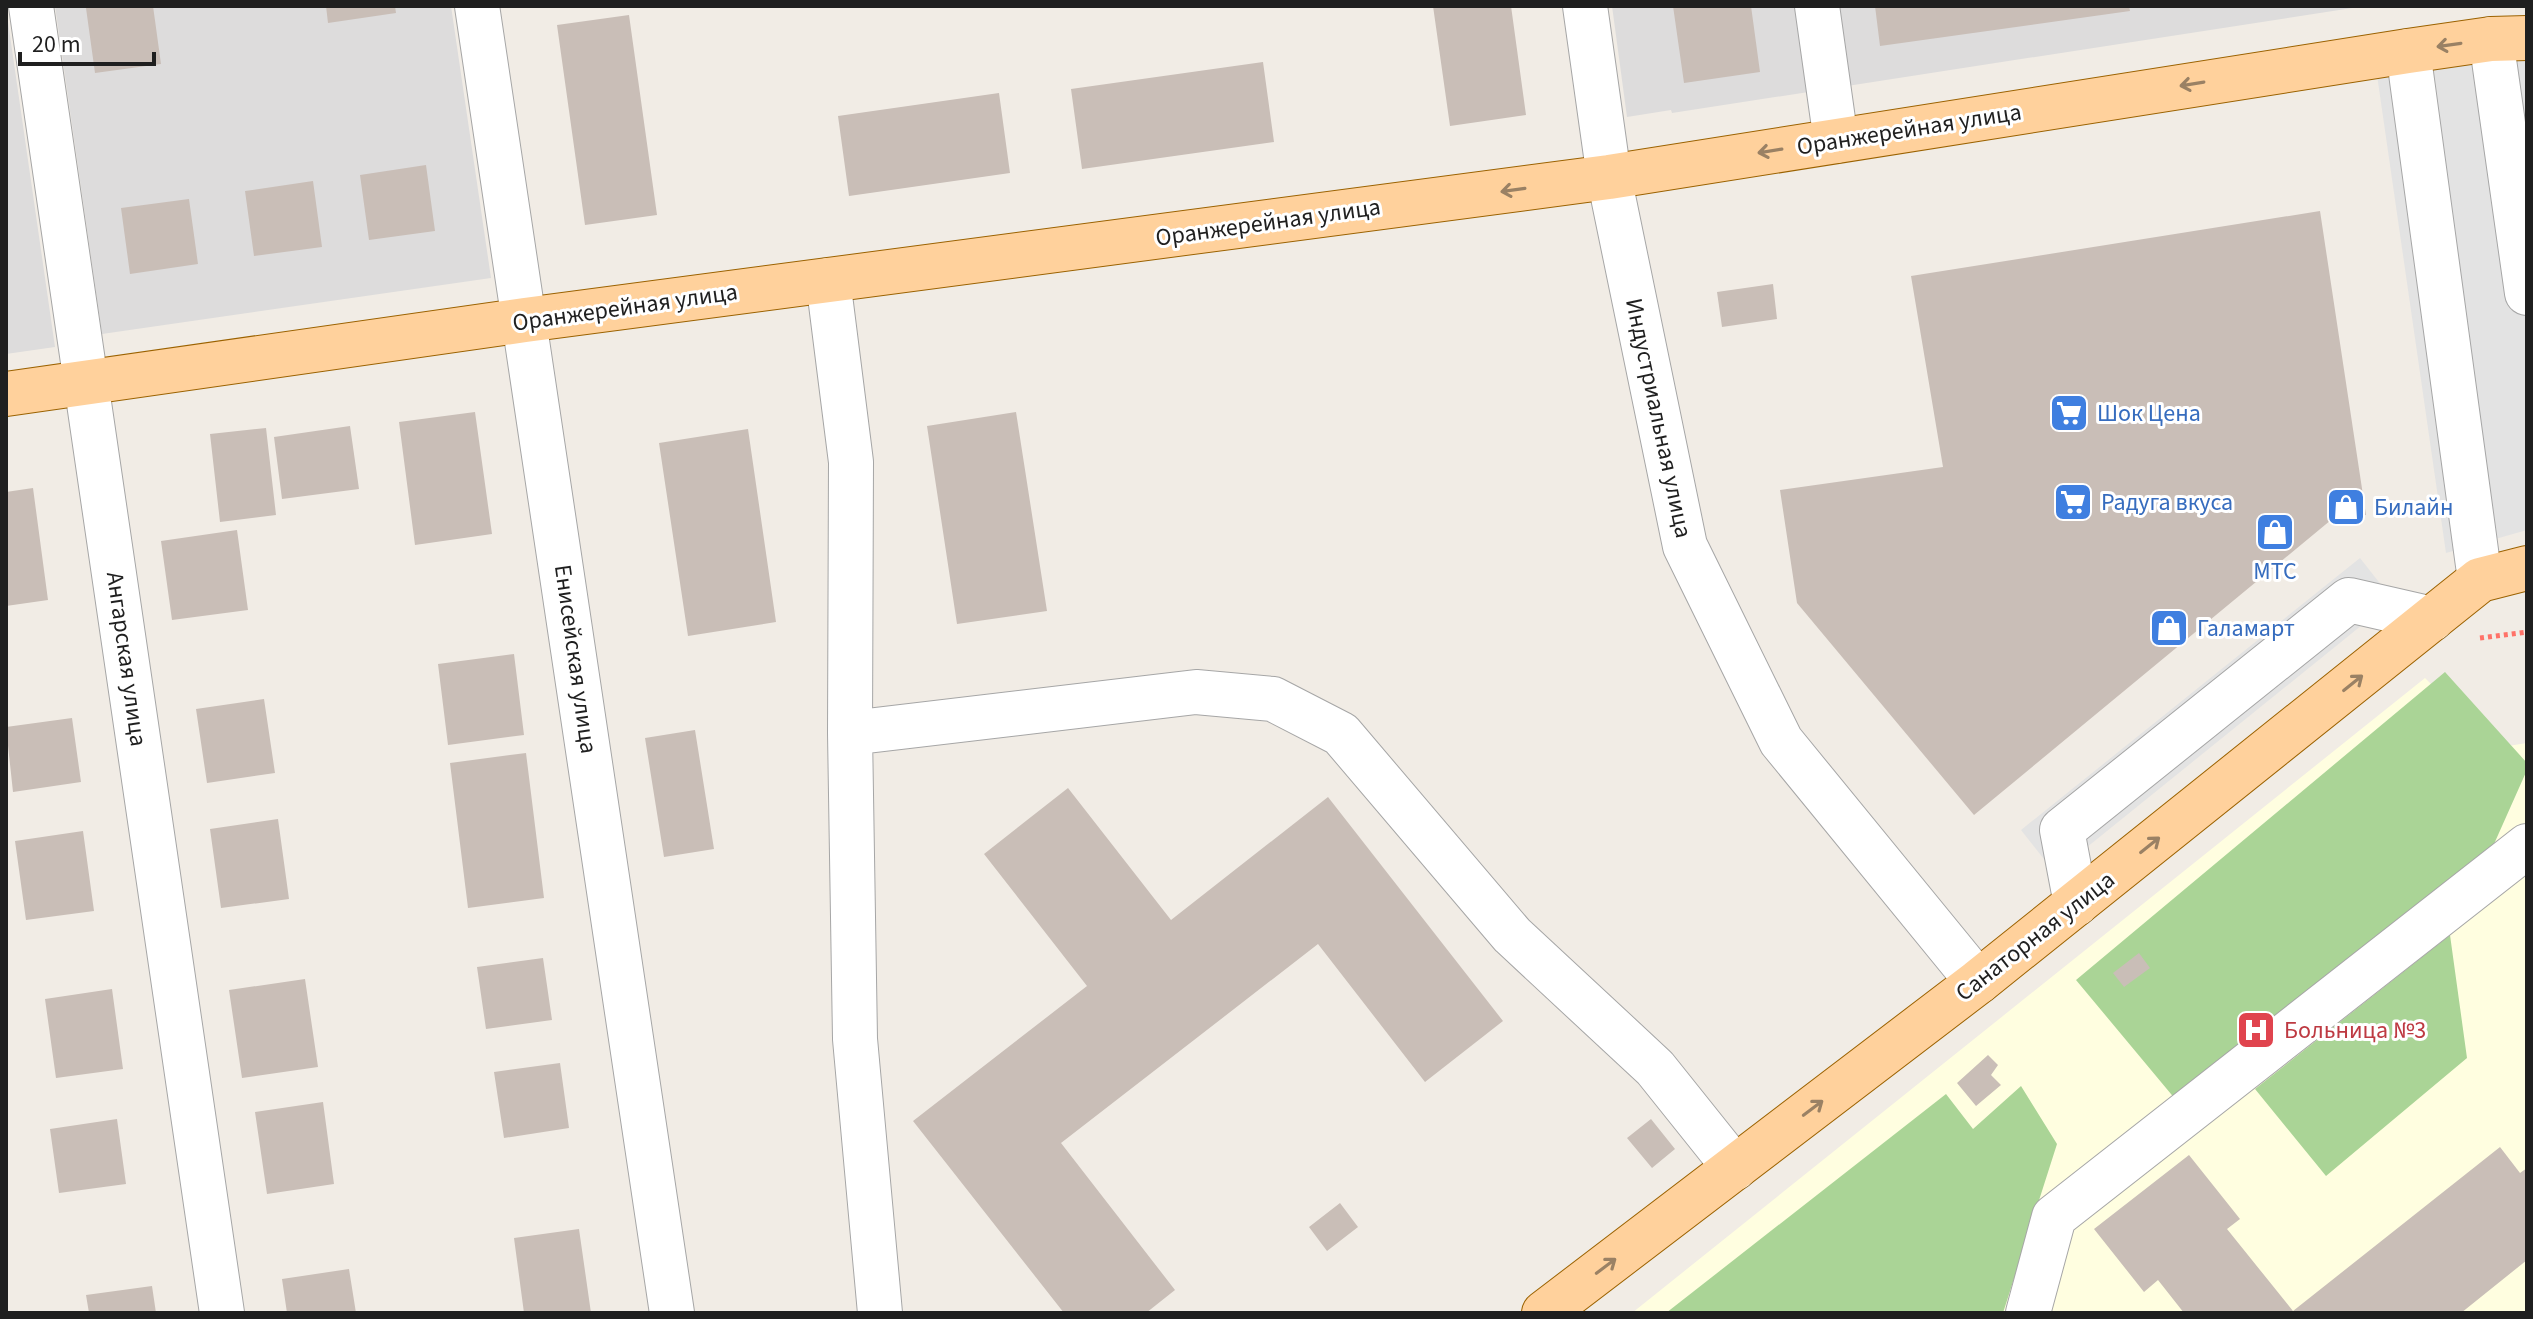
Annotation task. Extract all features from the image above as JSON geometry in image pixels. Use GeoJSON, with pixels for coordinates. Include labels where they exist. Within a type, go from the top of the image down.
{"type":"FeatureCollection","features":[{"type":"Feature","properties":{"kind":"main road","name":"Оранжерейная улица"},"geometry":{"type":"LineString","coordinates":[[6,394],[525,320],[1609,177],[2408,51],[2509,38]]}},
{"type":"Feature","properties":{"kind":"main road","name":"Санаторная улица"},"geometry":{"type":"LineString","coordinates":[[1544,1313],[1978,982],[2480,580],[2527,568]]}},
{"type":"Feature","properties":{"kind":"street","name":"Ангарская улица"},"geometry":{"type":"LineString","coordinates":[[31,6],[222,1313]]}},
{"type":"Feature","properties":{"kind":"street","name":"Енисейская улица"},"geometry":{"type":"LineString","coordinates":[[477,6],[672,1313]]}},
{"type":"Feature","properties":{"kind":"street","name":"Индустриальная улица"},"geometry":{"type":"LineString","coordinates":[[1585,6],[1609,177],[1685,546],[1781,741],[1978,982]]}},
{"type":"Feature","properties":{"kind":"street"},"geometry":{"type":"LineString","coordinates":[[1817,6],[1836,141]]}},
{"type":"Feature","properties":{"kind":"street"},"geometry":{"type":"LineString","coordinates":[[2509,38],[2527,293]]}},
{"type":"Feature","properties":{"kind":"street"},"geometry":{"type":"LineString","coordinates":[[2408,51],[2480,580]]}},
{"type":"Feature","properties":{"kind":"street"},"geometry":{"type":"LineString","coordinates":[[828,280],[851,462],[850,733],[855,1039],[880,1313]]}},
{"type":"Feature","properties":{"kind":"street"},"geometry":{"type":"LineString","coordinates":[[2076,904],[2062,830],[2349,600],[2432,619]]}},
{"type":"Feature","properties":{"kind":"street"},"geometry":{"type":"LineString","coordinates":[[850,733],[1196,692],[1273,699],[1341,734],[1512,935],[1655,1068],[1735,1168]]}},
{"type":"Feature","properties":{"kind":"street"},"geometry":{"type":"LineString","coordinates":[[2028,1313],[2054,1217],[2527,846]]}},
{"type":"Feature","properties":{"kind":"shaded area"},"geometry":{"type":"Polygon","coordinates":[[[55,6],[451,6],[491,278],[102,334],[55,6]]]}},
{"type":"Feature","properties":{"kind":"shaded area"},"geometry":{"type":"Polygon","coordinates":[[[1612,6],[2365,6],[1672,113],[1671,110],[1627,117],[1612,6]]]}},
{"type":"Feature","properties":{"kind":"shaded area"},"geometry":{"type":"Polygon","coordinates":[[[6,8],[55,347],[6,354],[6,8]]]}},
{"type":"Feature","properties":{"kind":"shaded area"},"geometry":{"type":"Polygon","coordinates":[[[2527,54],[2527,530],[2446,553],[2377,75],[2527,54]]]}},
{"type":"Feature","properties":{"kind":"shaded area"},"geometry":{"type":"Polygon","coordinates":[[[2360,558],[2393,600],[2055,873],[2021,830],[2360,558]]]}},
{"type":"Feature","properties":{"kind":"shaded area","name":"Больница №3"},"geometry":{"type":"Polygon","coordinates":[[[2425,678],[2495,748],[2527,743],[2527,1313],[1632,1313],[2425,678]]]}},
{"type":"Feature","properties":{"kind":"green space"},"geometry":{"type":"Polygon","coordinates":[[[2445,672],[2527,763],[2527,770],[2490,853],[2176,1100],[2076,980],[2445,672]]]}},
{"type":"Feature","properties":{"kind":"green space"},"geometry":{"type":"Polygon","coordinates":[[[2450,935],[2467,1058],[2326,1176],[2255,1089],[2450,935]]]}},
{"type":"Feature","properties":{"kind":"green space"},"geometry":{"type":"Polygon","coordinates":[[[2021,1086],[2057,1144],[2003,1313],[1666,1313],[1946,1094],[1973,1129],[2021,1086]]]}},
{"type":"Feature","properties":{"kind":"building"},"geometry":{"type":"Polygon","coordinates":[[[153,6],[161,64],[95,73],[86,8],[153,6]]]}},
{"type":"Feature","properties":{"kind":"building"},"geometry":{"type":"Polygon","coordinates":[[[326,6],[395,6],[396,13],[328,23],[326,6]]]}},
{"type":"Feature","properties":{"kind":"building"},"geometry":{"type":"Polygon","coordinates":[[[1433,6],[1511,6],[1526,115],[1450,126],[1433,6]]]}},
{"type":"Feature","properties":{"kind":"building"},"geometry":{"type":"Polygon","coordinates":[[[1673,6],[1751,6],[1760,72],[1684,83],[1673,6]]]}},
{"type":"Feature","properties":{"kind":"building"},"geometry":{"type":"Polygon","coordinates":[[[1875,6],[2129,6],[2130,11],[1880,46],[1875,6]]]}},
{"type":"Feature","properties":{"kind":"building"},"geometry":{"type":"Polygon","coordinates":[[[629,15],[657,215],[585,225],[557,25],[629,15]]]}},
{"type":"Feature","properties":{"kind":"building"},"geometry":{"type":"Polygon","coordinates":[[[1263,62],[1274,142],[1082,169],[1071,89],[1263,62]]]}},
{"type":"Feature","properties":{"kind":"building"},"geometry":{"type":"Polygon","coordinates":[[[999,93],[1010,173],[849,196],[838,116],[999,93]]]}},
{"type":"Feature","properties":{"kind":"building"},"geometry":{"type":"Polygon","coordinates":[[[426,165],[435,231],[369,240],[360,175],[426,165]]]}},
{"type":"Feature","properties":{"kind":"building"},"geometry":{"type":"Polygon","coordinates":[[[313,181],[322,247],[254,256],[245,191],[313,181]]]}},
{"type":"Feature","properties":{"kind":"building"},"geometry":{"type":"Polygon","coordinates":[[[189,199],[198,264],[130,274],[121,208],[189,199]]]}},
{"type":"Feature","properties":{"kind":"building","name":"Радуга вкуса"},"geometry":{"type":"Polygon","coordinates":[[[2320,211],[2366,515],[2331,520],[1974,815],[1797,603],[1780,490],[1943,467],[1911,276],[2320,211]]]}},
{"type":"Feature","properties":{"kind":"building"},"geometry":{"type":"Polygon","coordinates":[[[1773,284],[1777,319],[1722,327],[1717,292],[1773,284]]]}},
{"type":"Feature","properties":{"kind":"building"},"geometry":{"type":"Polygon","coordinates":[[[475,412],[492,534],[415,545],[399,422],[475,412]]]}},
{"type":"Feature","properties":{"kind":"building"},"geometry":{"type":"Polygon","coordinates":[[[1016,412],[1047,611],[957,624],[927,426],[1016,412]]]}},
{"type":"Feature","properties":{"kind":"building"},"geometry":{"type":"Polygon","coordinates":[[[350,426],[359,489],[282,499],[274,437],[350,426]]]}},
{"type":"Feature","properties":{"kind":"building"},"geometry":{"type":"Polygon","coordinates":[[[266,428],[276,515],[220,522],[210,434],[266,428]]]}},
{"type":"Feature","properties":{"kind":"building"},"geometry":{"type":"Polygon","coordinates":[[[748,429],[776,622],[688,636],[659,443],[748,429]]]}},
{"type":"Feature","properties":{"kind":"building"},"geometry":{"type":"Polygon","coordinates":[[[33,488],[48,600],[6,606],[6,492],[33,488]]]}},
{"type":"Feature","properties":{"kind":"building"},"geometry":{"type":"Polygon","coordinates":[[[237,530],[248,610],[172,620],[161,541],[237,530]]]}},
{"type":"Feature","properties":{"kind":"building"},"geometry":{"type":"Polygon","coordinates":[[[514,654],[524,735],[448,745],[438,664],[514,654]]]}},
{"type":"Feature","properties":{"kind":"building"},"geometry":{"type":"Polygon","coordinates":[[[264,699],[275,773],[207,783],[196,709],[264,699]]]}},
{"type":"Feature","properties":{"kind":"building"},"geometry":{"type":"Polygon","coordinates":[[[72,718],[81,782],[13,792],[6,727],[72,718]]]}},
{"type":"Feature","properties":{"kind":"building"},"geometry":{"type":"Polygon","coordinates":[[[695,730],[714,849],[664,857],[645,738],[695,730]]]}},
{"type":"Feature","properties":{"kind":"building"},"geometry":{"type":"Polygon","coordinates":[[[526,753],[544,898],[468,908],[450,763],[526,753]]]}},
{"type":"Feature","properties":{"kind":"building"},"geometry":{"type":"Polygon","coordinates":[[[1068,788],[1171,920],[1328,797],[1503,1021],[1425,1082],[1318,944],[1061,1143],[1175,1290],[1146,1313],[1064,1313],[913,1121],[1087,986],[984,854],[1068,788]]]}},
{"type":"Feature","properties":{"kind":"building"},"geometry":{"type":"Polygon","coordinates":[[[278,819],[289,899],[221,908],[210,829],[278,819]]]}},
{"type":"Feature","properties":{"kind":"building"},"geometry":{"type":"Polygon","coordinates":[[[83,831],[94,911],[26,920],[15,841],[83,831]]]}},
{"type":"Feature","properties":{"kind":"building"},"geometry":{"type":"Polygon","coordinates":[[[2139,953],[2150,968],[2124,987],[2113,973],[2139,953]]]}},
{"type":"Feature","properties":{"kind":"building"},"geometry":{"type":"Polygon","coordinates":[[[543,958],[552,1020],[486,1029],[477,967],[543,958]]]}},
{"type":"Feature","properties":{"kind":"building"},"geometry":{"type":"Polygon","coordinates":[[[305,979],[318,1067],[242,1078],[229,990],[305,979]]]}},
{"type":"Feature","properties":{"kind":"building"},"geometry":{"type":"Polygon","coordinates":[[[112,989],[123,1069],[56,1078],[45,999],[112,989]]]}},
{"type":"Feature","properties":{"kind":"building"},"geometry":{"type":"Polygon","coordinates":[[[1988,1055],[1998,1065],[1991,1075],[2001,1085],[1976,1106],[1957,1083],[1988,1055]]]}},
{"type":"Feature","properties":{"kind":"building"},"geometry":{"type":"Polygon","coordinates":[[[560,1063],[569,1128],[504,1138],[494,1072],[560,1063]]]}},
{"type":"Feature","properties":{"kind":"building"},"geometry":{"type":"Polygon","coordinates":[[[323,1102],[334,1184],[267,1194],[255,1112],[323,1102]]]}},
{"type":"Feature","properties":{"kind":"building"},"geometry":{"type":"Polygon","coordinates":[[[117,1119],[126,1184],[59,1193],[50,1129],[117,1119]]]}},
{"type":"Feature","properties":{"kind":"building"},"geometry":{"type":"Polygon","coordinates":[[[1651,1119],[1675,1149],[1652,1168],[1627,1138],[1651,1119]]]}},
{"type":"Feature","properties":{"kind":"building"},"geometry":{"type":"Polygon","coordinates":[[[2500,1147],[2520,1173],[2527,1168],[2527,1260],[2461,1313],[2184,1313],[2158,1280],[2144,1292],[2094,1229],[2189,1155],[2240,1219],[2227,1229],[2293,1311],[2500,1147]]]}},
{"type":"Feature","properties":{"kind":"building"},"geometry":{"type":"Polygon","coordinates":[[[1340,1203],[1358,1227],[1327,1251],[1309,1227],[1340,1203]]]}},
{"type":"Feature","properties":{"kind":"building"},"geometry":{"type":"Polygon","coordinates":[[[579,1229],[591,1313],[524,1313],[514,1238],[579,1229]]]}},
{"type":"Feature","properties":{"kind":"building"},"geometry":{"type":"Polygon","coordinates":[[[349,1269],[356,1313],[287,1313],[282,1279],[349,1269]]]}},
{"type":"Feature","properties":{"kind":"building"},"geometry":{"type":"Polygon","coordinates":[[[152,1286],[156,1313],[89,1313],[86,1295],[152,1286]]]}},
{"type":"Feature","properties":{"kind":"place","name":"Шок Цена"},"geometry":{"type":"Point","coordinates":[2069,413]}},
{"type":"Feature","properties":{"kind":"place","name":"Радуга вкуса"},"geometry":{"type":"Point","coordinates":[2073,502]}},
{"type":"Feature","properties":{"kind":"place","name":"Билайн"},"geometry":{"type":"Point","coordinates":[2346,507]}},
{"type":"Feature","properties":{"kind":"place","name":"МТС"},"geometry":{"type":"Point","coordinates":[2275,532]}},
{"type":"Feature","properties":{"kind":"place","name":"Галамарт"},"geometry":{"type":"Point","coordinates":[2169,628]}},
{"type":"Feature","properties":{"kind":"place","name":"Больница №3"},"geometry":{"type":"Point","coordinates":[2256,1030]}}]}
